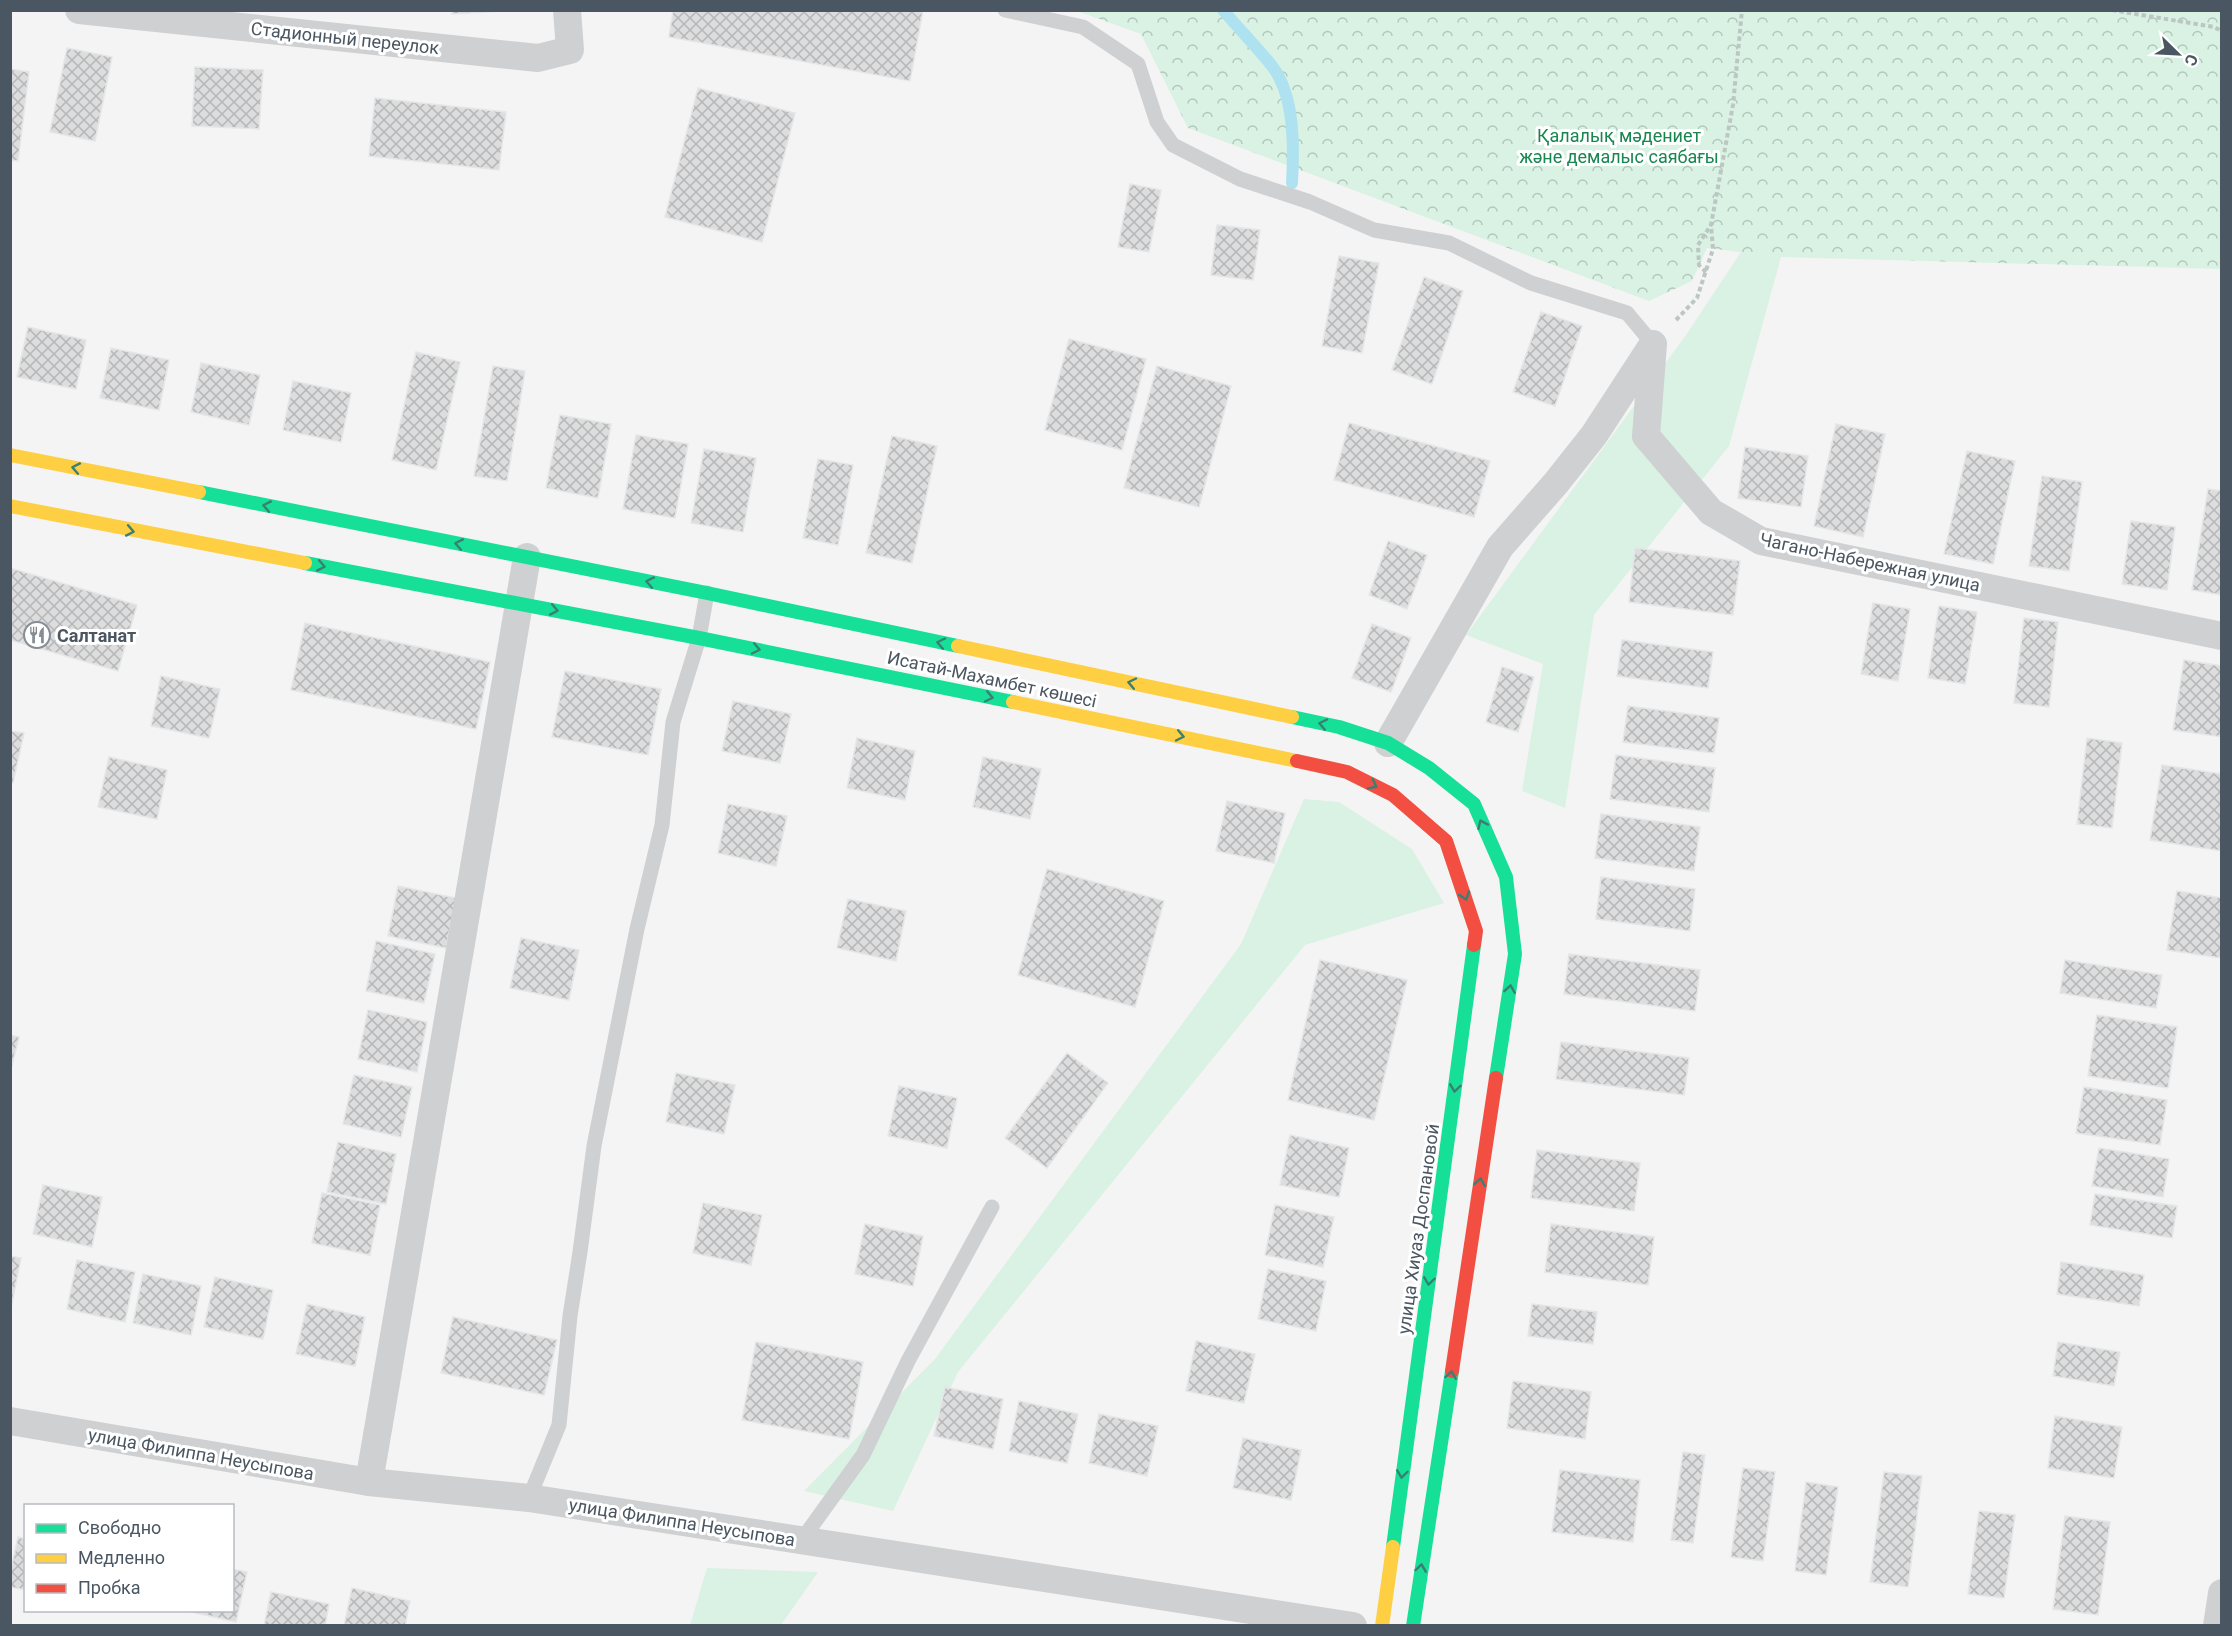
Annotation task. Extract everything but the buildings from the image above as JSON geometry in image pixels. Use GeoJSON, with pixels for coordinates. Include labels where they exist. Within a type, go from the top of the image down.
{"type":"FeatureCollection","features":[{"type":"Feature","properties":{"kind":"main road"},"geometry":{"type":"LineString","coordinates":[[10,455],[707,593],[1339,727],[1388,743],[1429,768],[1474,804],[1506,878],[1515,954],[1413,1626]]}},
{"type":"Feature","properties":{"kind":"main road","name":"Исатай-Махамбет көшесі"},"geometry":{"type":"LineString","coordinates":[[10,506],[123,530],[699,638],[1347,772],[1393,795],[1446,841]]}},
{"type":"Feature","properties":{"kind":"main road","name":"улица Хиуаз Доспановой"},"geometry":{"type":"LineString","coordinates":[[1382,1626],[1476,931],[1446,841]]}},
{"type":"Feature","properties":{"kind":"street","name":"Стадионный переулок"},"geometry":{"type":"LineString","coordinates":[[79,10],[538,58],[570,50],[567,10]]}},
{"type":"Feature","properties":{"kind":"street","name":"Чагано-Набережная улица"},"geometry":{"type":"LineString","coordinates":[[1653,344],[1646,436],[1711,512],[1761,541],[2222,636]]}},
{"type":"Feature","properties":{"kind":"street"},"geometry":{"type":"LineString","coordinates":[[1388,743],[1500,547],[1594,435],[1653,344]]}},
{"type":"Feature","properties":{"kind":"street"},"geometry":{"type":"LineString","coordinates":[[369,1482],[526,557]]}},
{"type":"Feature","properties":{"kind":"street","name":"улица Филиппа Неусыпова"},"geometry":{"type":"LineString","coordinates":[[10,1421],[369,1482],[530,1498],[1353,1626]]}},
{"type":"Feature","properties":{"kind":"street"},"geometry":{"type":"LineString","coordinates":[[2217,1626],[2222,1593]]}},
{"type":"Feature","properties":{"kind":"lane"},"geometry":{"type":"LineString","coordinates":[[1005,10],[1083,27],[1138,64],[1156,122],[1173,144],[1240,179],[1311,202],[1374,230],[1449,243],[1531,284],[1627,313],[1653,344]]}},
{"type":"Feature","properties":{"kind":"lane"},"geometry":{"type":"LineString","coordinates":[[530,1498],[559,1425],[570,1316],[594,1146],[637,929],[662,825],[673,722],[699,638],[707,593]]}},
{"type":"Feature","properties":{"kind":"lane"},"geometry":{"type":"LineString","coordinates":[[801,1541],[863,1455],[908,1361],[992,1207]]}},
{"type":"Feature","properties":{"kind":"path"},"geometry":{"type":"LineString","coordinates":[[1653,344],[1698,298],[1713,249],[1711,225],[1732,105],[1742,10]]}},
{"type":"Feature","properties":{"kind":"path"},"geometry":{"type":"LineString","coordinates":[[2112,10],[2214,27],[2222,31]]}},
{"type":"Feature","properties":{"kind":"path"},"geometry":{"type":"LineString","coordinates":[[1706,272],[1699,265],[1698,245],[1711,225]]}},
{"type":"Feature","properties":{"kind":"green space","name":"Қалалық мәдениет және демалыс саябағы"},"geometry":{"type":"Polygon","coordinates":[[[1077,11],[2221,11],[2221,269],[1781,257],[1707,248],[1692,281],[1649,301],[1188,128],[1141,34],[1077,11]]]}},
{"type":"Feature","properties":{"kind":"green space"},"geometry":{"type":"Polygon","coordinates":[[[1741,252],[1781,257],[1729,446],[1594,615],[1565,808],[1522,791],[1543,664],[1466,635],[1686,335],[1741,252]]]}},
{"type":"Feature","properties":{"kind":"green space"},"geometry":{"type":"Polygon","coordinates":[[[1304,799],[1339,802],[1412,849],[1444,903],[1305,945],[958,1372],[893,1511],[804,1491],[935,1359],[1241,944],[1304,799]]]}},
{"type":"Feature","properties":{"kind":"green space"},"geometry":{"type":"Polygon","coordinates":[[[707,1568],[818,1572],[781,1625],[690,1625],[707,1568]]]}},
{"type":"Feature","properties":{"kind":"waterway"},"geometry":{"type":"LineString","coordinates":[[1223,10],[1280,78],[1289,107],[1293,138],[1292,183]]}},
{"type":"Feature","properties":{"kind":"traffic: fast"},"geometry":{"type":"LineString","coordinates":[[199,492],[707,593],[958,646]]}},
{"type":"Feature","properties":{"kind":"traffic: fast"},"geometry":{"type":"LineString","coordinates":[[305,563],[699,638],[1013,702]]}},
{"type":"Feature","properties":{"kind":"traffic: fast"},"geometry":{"type":"LineString","coordinates":[[1292,717],[1339,727],[1388,743],[1429,768],[1474,804],[1506,877],[1515,954],[1496,1078]]}},
{"type":"Feature","properties":{"kind":"traffic: fast"},"geometry":{"type":"LineString","coordinates":[[1393,1547],[1474,945]]}},
{"type":"Feature","properties":{"kind":"traffic: fast"},"geometry":{"type":"LineString","coordinates":[[1413,1626],[1452,1371]]}},
{"type":"Feature","properties":{"kind":"traffic: slow"},"geometry":{"type":"LineString","coordinates":[[10,455],[199,492]]}},
{"type":"Feature","properties":{"kind":"traffic: slow"},"geometry":{"type":"LineString","coordinates":[[10,506],[305,563]]}},
{"type":"Feature","properties":{"kind":"traffic: slow"},"geometry":{"type":"LineString","coordinates":[[958,646],[1292,717]]}},
{"type":"Feature","properties":{"kind":"traffic: slow"},"geometry":{"type":"LineString","coordinates":[[1013,702],[1297,761]]}},
{"type":"Feature","properties":{"kind":"traffic: slow"},"geometry":{"type":"LineString","coordinates":[[1382,1626],[1393,1547]]}},
{"type":"Feature","properties":{"kind":"traffic: jam"},"geometry":{"type":"LineString","coordinates":[[1297,761],[1347,772],[1393,795],[1446,841],[1476,931],[1474,945]]}},
{"type":"Feature","properties":{"kind":"traffic: jam"},"geometry":{"type":"LineString","coordinates":[[1452,1371],[1496,1078]]}},
{"type":"Feature","properties":{"kind":"place","name":"Салтанат"},"geometry":{"type":"Point","coordinates":[37,635]}}]}
